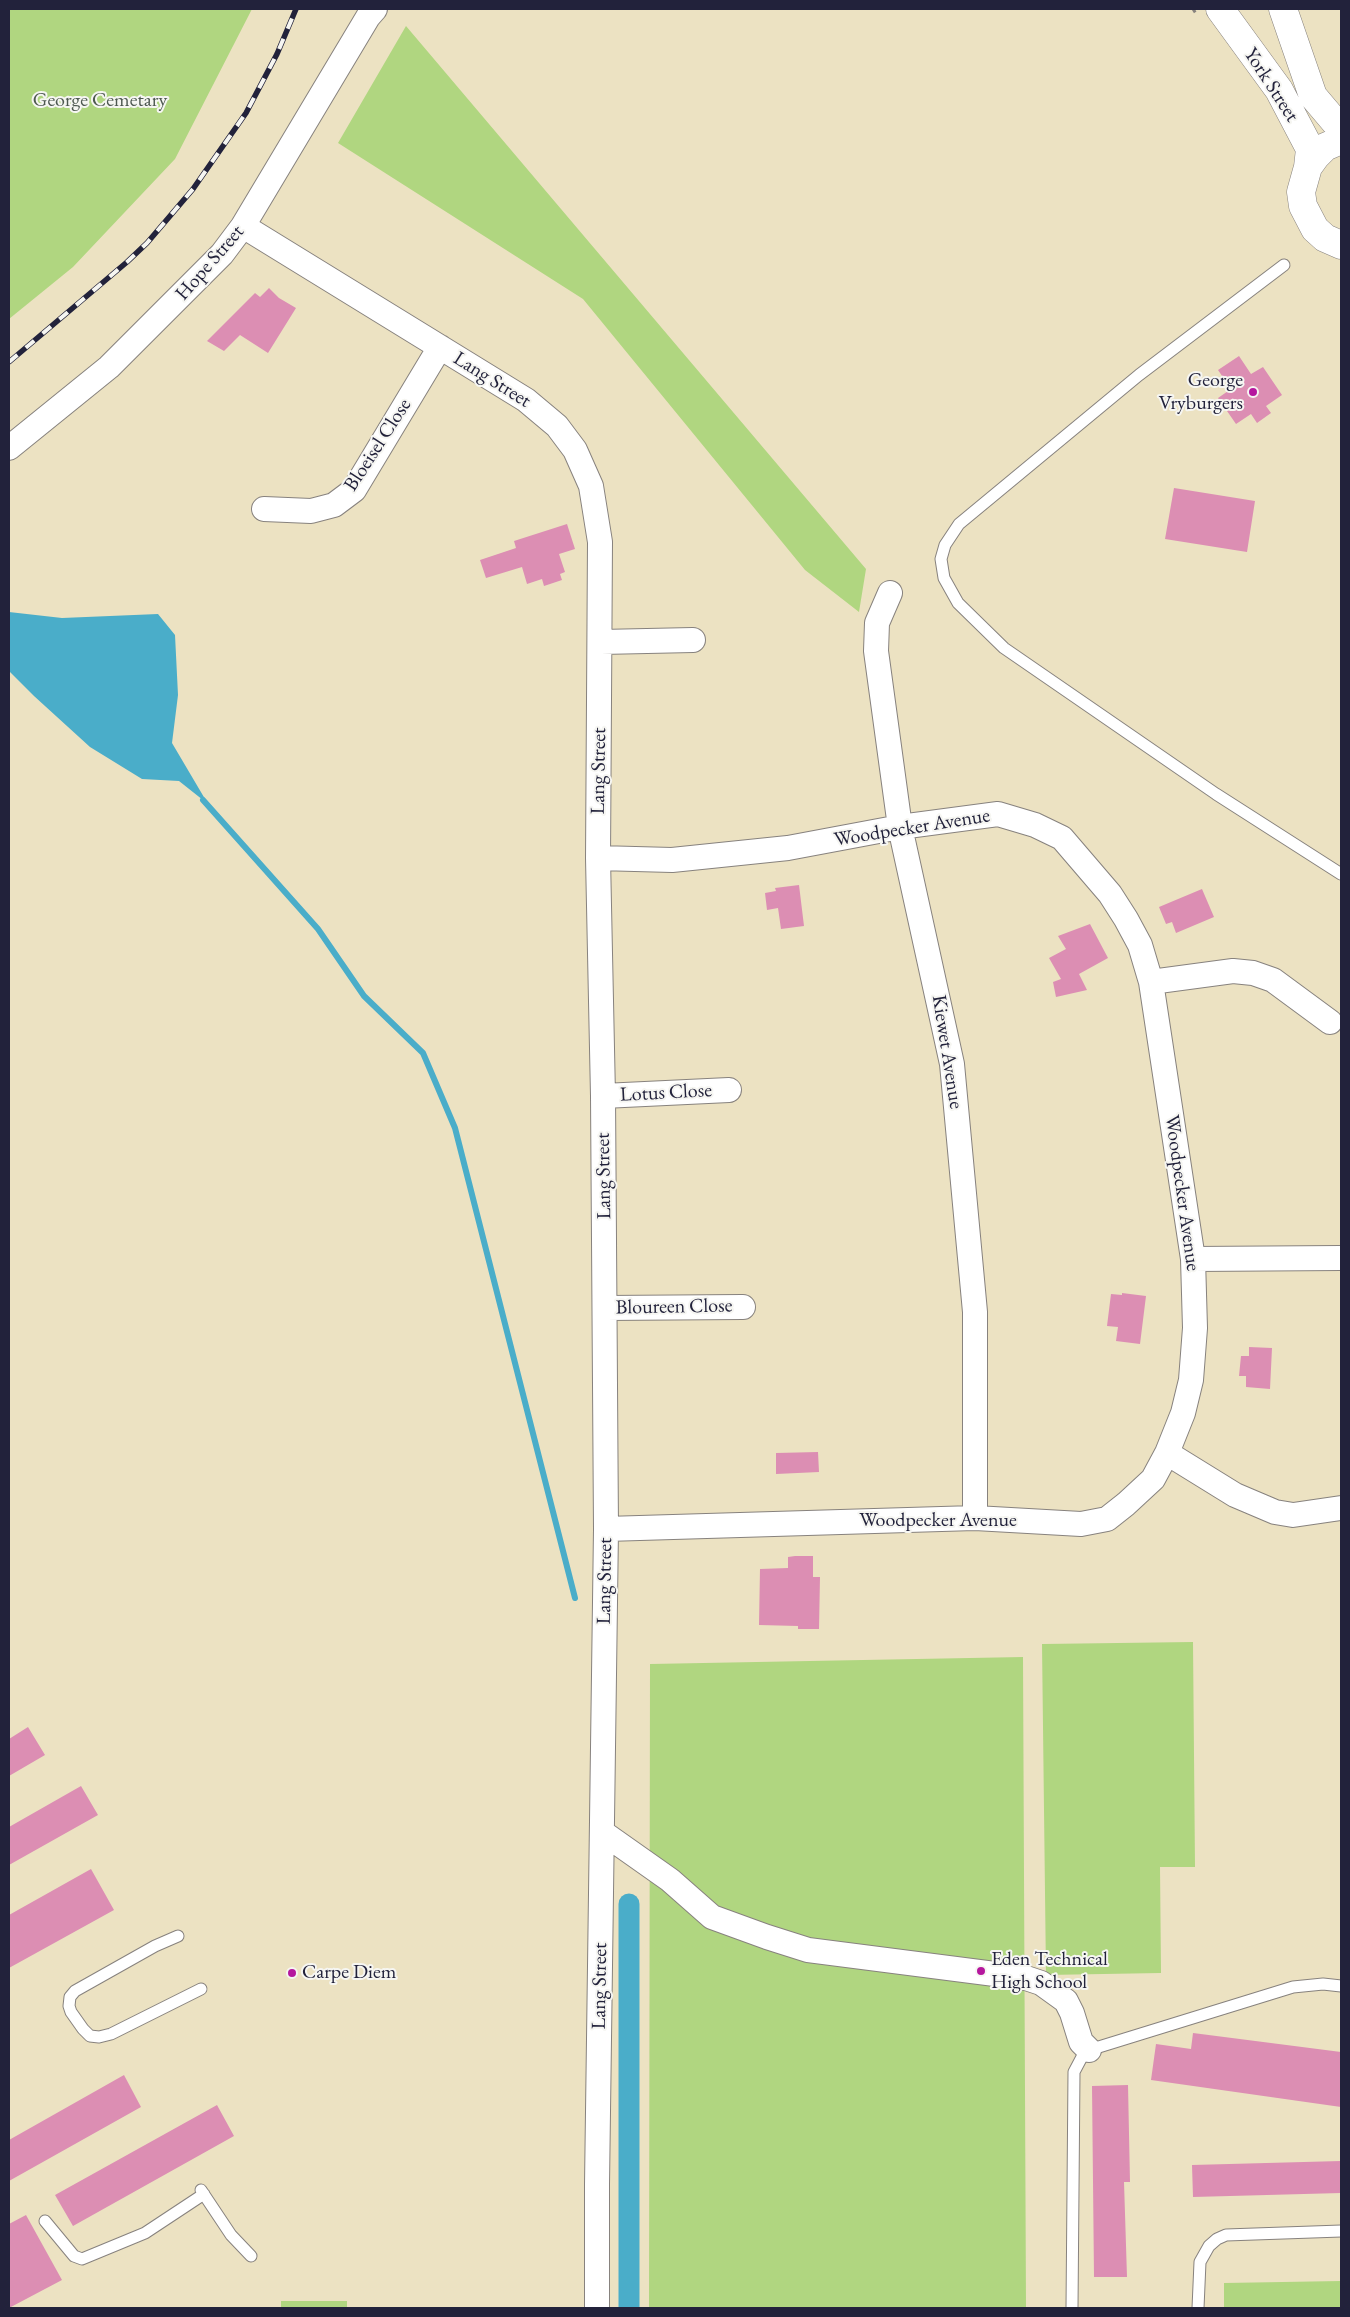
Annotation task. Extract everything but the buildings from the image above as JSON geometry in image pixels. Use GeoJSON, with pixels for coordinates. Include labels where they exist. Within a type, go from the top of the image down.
{"type":"FeatureCollection","features":[{"type":"Feature","properties":{"kind":"main road","name":"York Street"},"geometry":{"type":"LineString","coordinates":[[1220,9],[1279,90],[1310,149],[1308,167],[1301,192],[1303,206],[1308,218],[1315,229],[1325,238],[1341,245]]}},
{"type":"Feature","properties":{"kind":"main road","name":"York Street"},"geometry":{"type":"LineString","coordinates":[[1283,9],[1313,96],[1335,122],[1341,125]]}},
{"type":"Feature","properties":{"kind":"main road","name":"York Street"},"geometry":{"type":"LineString","coordinates":[[1308,167],[1325,147],[1341,140]]}},
{"type":"Feature","properties":{"kind":"street","name":"Hope Street"},"geometry":{"type":"LineString","coordinates":[[9,448],[109,367],[210,267],[243,226],[368,17],[375,9]]}},
{"type":"Feature","properties":{"kind":"street","name":"Lang Street"},"geometry":{"type":"LineString","coordinates":[[243,226],[526,400],[557,426],[575,450],[591,486],[600,542],[601,642],[598,858],[603,1096],[606,1529],[597,2308]]}},
{"type":"Feature","properties":{"kind":"street","name":"Bloeisel Close"},"geometry":{"type":"LineString","coordinates":[[264,509],[311,511],[334,505],[354,490],[440,347]]}},
{"type":"Feature","properties":{"kind":"street","name":"Kiewet Avenue"},"geometry":{"type":"LineString","coordinates":[[890,593],[877,623],[876,651],[900,827],[952,1064],[975,1312],[975,1518]]}},
{"type":"Feature","properties":{"kind":"street"},"geometry":{"type":"LineString","coordinates":[[601,642],[692,640]]}},
{"type":"Feature","properties":{"kind":"street","name":"Woodpecker Avenue"},"geometry":{"type":"LineString","coordinates":[[598,858],[672,860],[778,849],[900,827],[998,814],[1035,825],[1062,838],[1110,894],[1126,918],[1140,945],[1151,982],[1193,1259],[1195,1328],[1191,1380],[1183,1413],[1167,1453],[1153,1479],[1107,1519],[1081,1524],[975,1518],[606,1529]]}},
{"type":"Feature","properties":{"kind":"street"},"geometry":{"type":"LineString","coordinates":[[1151,982],[1233,971],[1253,973],[1273,980],[1330,1022]]}},
{"type":"Feature","properties":{"kind":"street","name":"Lotus Close"},"geometry":{"type":"LineString","coordinates":[[603,1096],[728,1090]]}},
{"type":"Feature","properties":{"kind":"street"},"geometry":{"type":"LineString","coordinates":[[1193,1259],[1341,1258]]}},
{"type":"Feature","properties":{"kind":"street","name":"Bloureen Close"},"geometry":{"type":"LineString","coordinates":[[605,1308],[743,1306]]}},
{"type":"Feature","properties":{"kind":"street"},"geometry":{"type":"LineString","coordinates":[[1167,1453],[1235,1495],[1275,1512],[1293,1516],[1341,1508]]}},
{"type":"Feature","properties":{"kind":"street"},"geometry":{"type":"LineString","coordinates":[[602,1832],[670,1880],[712,1917],[767,1937],[808,1950],[1026,1978],[1041,1983],[1066,2001],[1072,2012],[1081,2042],[1088,2050]]}},
{"type":"Feature","properties":{"kind":"lane"},"geometry":{"type":"LineString","coordinates":[[1284,265],[1139,375],[959,524],[945,545],[941,559],[944,578],[958,603],[1004,648],[1216,794],[1341,874]]}},
{"type":"Feature","properties":{"kind":"lane"},"geometry":{"type":"LineString","coordinates":[[178,1936],[155,1946],[75,1991],[70,1997],[69,2006],[83,2029],[90,2036],[99,2037],[111,2034],[202,1989]]}},
{"type":"Feature","properties":{"kind":"lane"},"geometry":{"type":"LineString","coordinates":[[1072,2308],[1074,2072],[1079,2061],[1088,2050],[1293,1987],[1323,1984],[1341,1986]]}},
{"type":"Feature","properties":{"kind":"lane"},"geometry":{"type":"LineString","coordinates":[[45,2221],[74,2256],[82,2259],[145,2233],[202,2192],[231,2235],[251,2256]]}},
{"type":"Feature","properties":{"kind":"lane"},"geometry":{"type":"LineString","coordinates":[[1198,2308],[1200,2262],[1209,2246],[1226,2235],[1341,2231]]}},
{"type":"Feature","properties":{"kind":"green space","name":"George Cemetary"},"geometry":{"type":"Polygon","coordinates":[[[9,9],[252,9],[175,159],[73,267],[9,319],[9,9]]]}},
{"type":"Feature","properties":{"kind":"green space"},"geometry":{"type":"Polygon","coordinates":[[[406,26],[866,569],[859,612],[805,570],[583,299],[338,143],[406,26]]]}},
{"type":"Feature","properties":{"kind":"green space"},"geometry":{"type":"Polygon","coordinates":[[[1193,1642],[1195,1867],[1160,1867],[1161,1973],[1046,1975],[1042,1644],[1193,1642]]]}},
{"type":"Feature","properties":{"kind":"green space"},"geometry":{"type":"Polygon","coordinates":[[[1023,1657],[1026,2308],[649,2308],[650,1664],[1023,1657]]]}},
{"type":"Feature","properties":{"kind":"green space"},"geometry":{"type":"Polygon","coordinates":[[[1341,2281],[1341,2308],[1224,2308],[1224,2283],[1341,2281]]]}},
{"type":"Feature","properties":{"kind":"green space"},"geometry":{"type":"Polygon","coordinates":[[[281,2301],[347,2301],[347,2308],[281,2308],[281,2301]]]}},
{"type":"Feature","properties":{"kind":"water"},"geometry":{"type":"Polygon","coordinates":[[[9,612],[62,618],[158,614],[175,635],[178,695],[172,743],[208,804],[179,781],[142,779],[90,747],[34,696],[9,671],[9,612]]]}},
{"type":"Feature","properties":{"kind":"waterway"},"geometry":{"type":"LineString","coordinates":[[203,800],[318,929],[364,996],[423,1053],[455,1128],[575,1598]]}},
{"type":"Feature","properties":{"kind":"waterway"},"geometry":{"type":"LineString","coordinates":[[629,1904],[629,2308]]}},
{"type":"Feature","properties":{"kind":"railway"},"geometry":{"type":"LineString","coordinates":[[9,362],[127,262],[147,243],[193,189],[246,113],[277,54],[296,9]]}},
{"type":"Feature","properties":{"kind":"place","name":"George Vryburgers"},"geometry":{"type":"Point","coordinates":[1253,392]}},
{"type":"Feature","properties":{"kind":"place","name":"Eden Technical High School"},"geometry":{"type":"Point","coordinates":[981,1971]}},
{"type":"Feature","properties":{"kind":"place","name":"Carpe Diem"},"geometry":{"type":"Point","coordinates":[292,1973]}}]}
